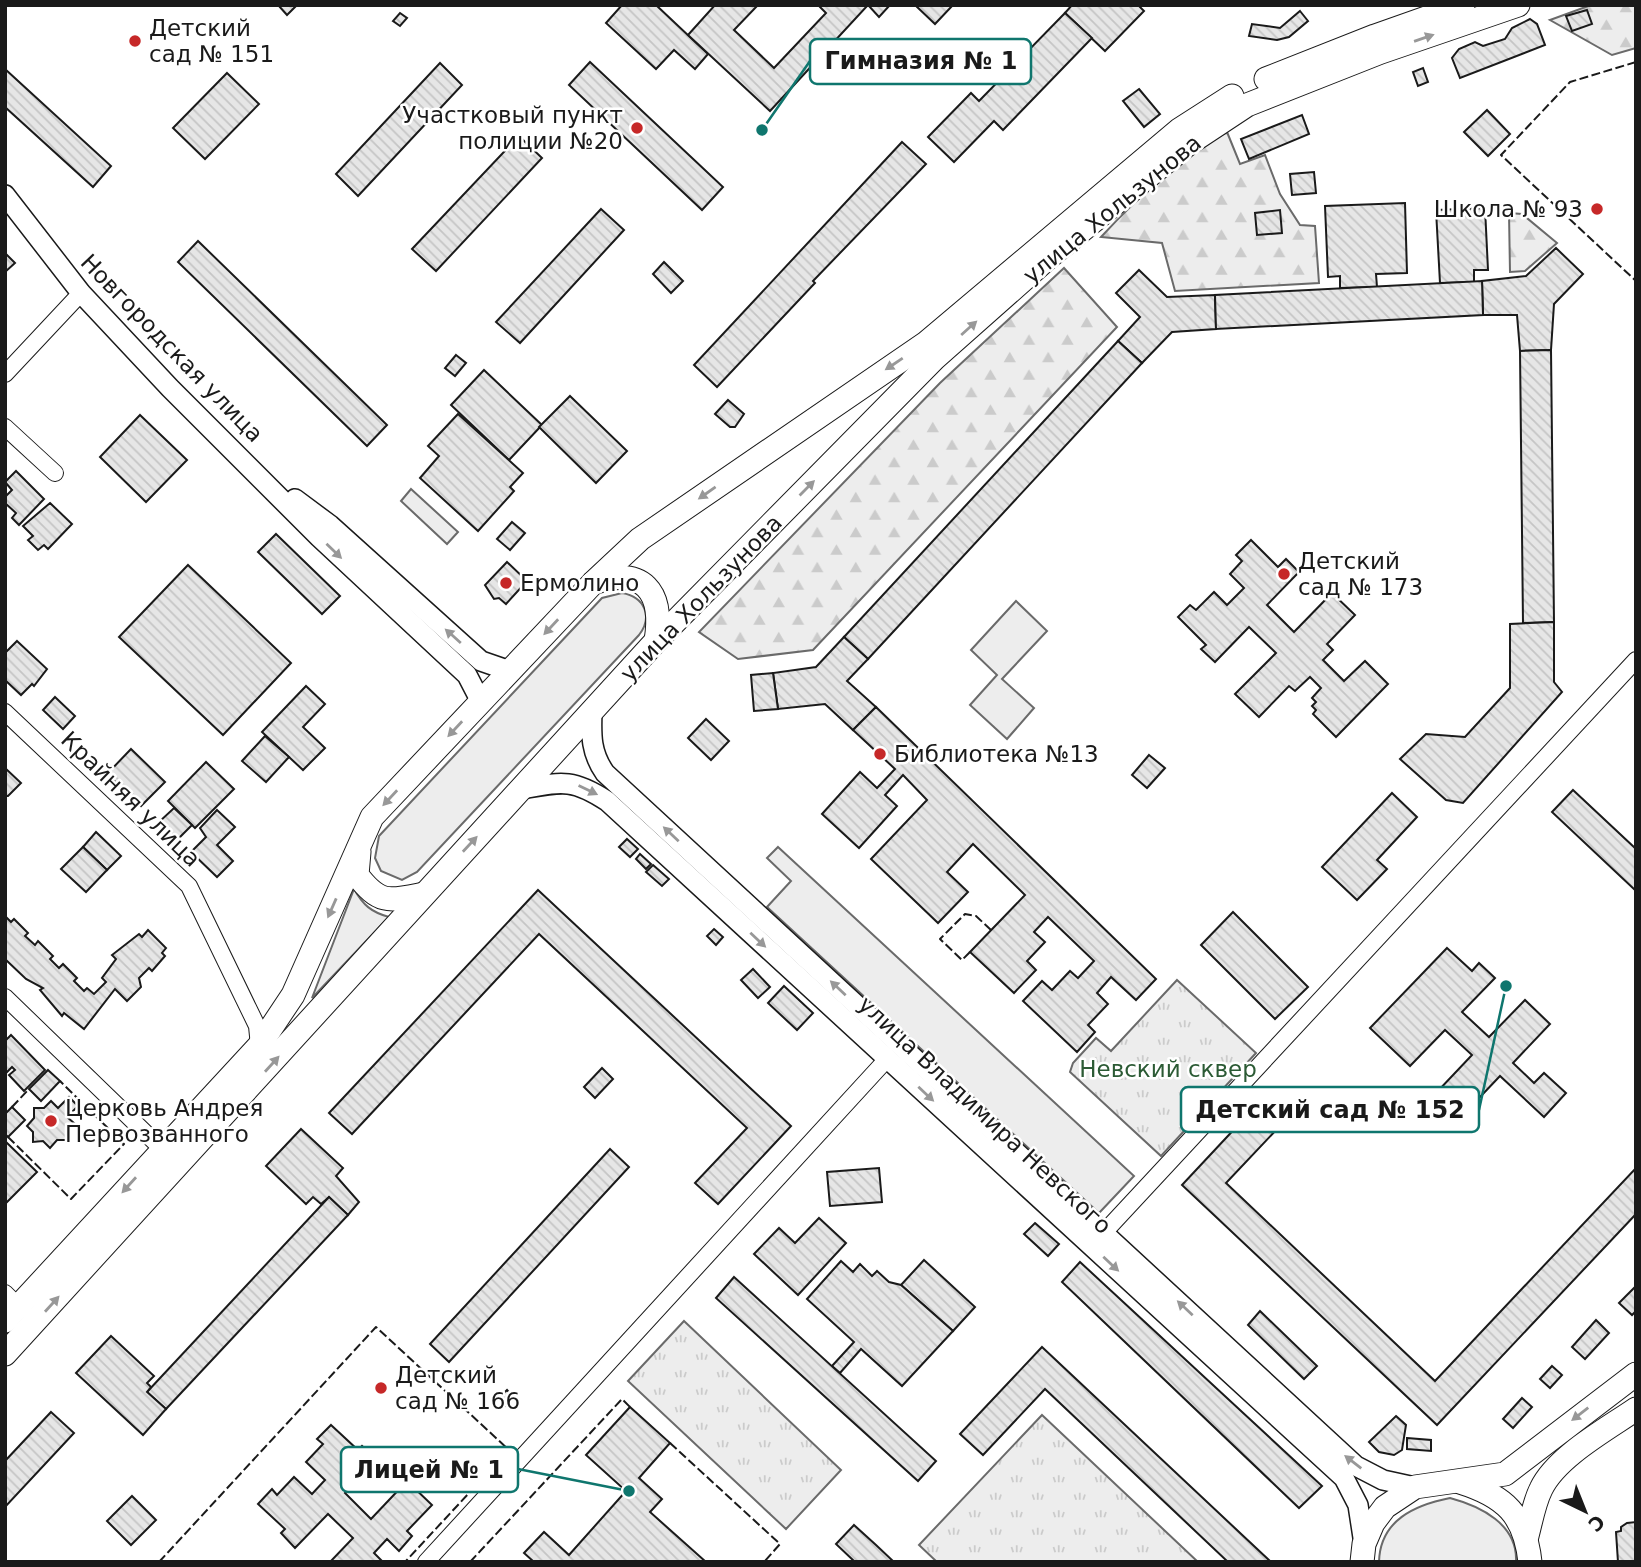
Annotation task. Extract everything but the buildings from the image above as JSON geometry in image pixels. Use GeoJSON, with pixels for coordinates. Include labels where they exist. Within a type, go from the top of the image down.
{"type":"FeatureCollection","features":[{"type":"Feature","properties":{"kind":"main road","name":"улица Хользунова"},"geometry":{"type":"LineString","coordinates":[[5,1354],[656,641],[934,359],[1039,266],[1188,144],[1247,104],[1464,5]]}},
{"type":"Feature","properties":{"kind":"main road","name":"улица Хользунова"},"geometry":{"type":"LineString","coordinates":[[10,1307],[259,1046],[293,995],[372,817],[593,583],[640,539],[926,343],[1179,130],[1239,92],[1378,44],[1518,5]]}},
{"type":"Feature","properties":{"kind":"main road"},"geometry":{"type":"LineString","coordinates":[[836,404],[856,405],[865,415],[862,432]]}},
{"type":"Feature","properties":{"kind":"main road"},"geometry":{"type":"LineString","coordinates":[[593,583],[612,576],[629,576],[648,588],[659,611],[656,641]]}},
{"type":"Feature","properties":{"kind":"main road"},"geometry":{"type":"LineString","coordinates":[[360,845],[357,876],[371,894],[390,901],[424,894]]}},
{"type":"Feature","properties":{"kind":"main road"},"geometry":{"type":"LineString","coordinates":[[1363,1553],[1373,1524],[1385,1507],[1415,1487],[1505,1474],[1636,1374]]}},
{"type":"Feature","properties":{"kind":"main road"},"geometry":{"type":"LineString","coordinates":[[1527,1536],[1540,1489],[1551,1473],[1587,1442],[1636,1409]]}},
{"type":"Feature","properties":{"kind":"main road"},"geometry":{"type":"LineString","coordinates":[[1459,1482],[1484,1489],[1503,1502],[1519,1519],[1527,1536],[1530,1562]]}},
{"type":"Feature","properties":{"kind":"street","name":"Новгородская улица"},"geometry":{"type":"LineString","coordinates":[[5,195],[80,293],[318,537],[467,675],[481,702]]}},
{"type":"Feature","properties":{"kind":"street"},"geometry":{"type":"LineString","coordinates":[[5,374],[80,293]]}},
{"type":"Feature","properties":{"kind":"street"},"geometry":{"type":"LineString","coordinates":[[5,427],[55,473]]}},
{"type":"Feature","properties":{"kind":"street","name":"Новгородская улица"},"geometry":{"type":"LineString","coordinates":[[252,468],[330,525],[481,661],[510,671]]}},
{"type":"Feature","properties":{"kind":"street"},"geometry":{"type":"LineString","coordinates":[[1097,1239],[1636,660]]}},
{"type":"Feature","properties":{"kind":"street","name":"Крайняя улица"},"geometry":{"type":"LineString","coordinates":[[5,712],[189,886],[257,1026],[259,1046]]}},
{"type":"Feature","properties":{"kind":"street","name":"улица Владимира Невского"},"geometry":{"type":"LineString","coordinates":[[592,712],[591,735],[595,758],[605,773],[1345,1478],[1358,1505],[1363,1553]]}},
{"type":"Feature","properties":{"kind":"street","name":"улица Владимира Невского"},"geometry":{"type":"LineString","coordinates":[[522,789],[558,783],[584,786],[607,801],[887,1059],[1356,1466],[1383,1479],[1415,1487]]}},
{"type":"Feature","properties":{"kind":"street"},"geometry":{"type":"LineString","coordinates":[[5,997],[162,1149]]}},
{"type":"Feature","properties":{"kind":"street"},"geometry":{"type":"LineString","coordinates":[[426,1562],[887,1059]]}},
{"type":"Feature","properties":{"kind":"green space"},"geometry":{"type":"Polygon","coordinates":[[[1591,5],[1636,5],[1636,48],[1612,55],[1550,20],[1591,5]]]}},
{"type":"Feature","properties":{"kind":"green space"},"geometry":{"type":"Polygon","coordinates":[[[1227,132],[1240,164],[1265,155],[1280,194],[1300,225],[1315,226],[1319,283],[1175,291],[1162,243],[1101,237],[1160,180],[1227,132]]]}},
{"type":"Feature","properties":{"kind":"green space"},"geometry":{"type":"Polygon","coordinates":[[[1509,213],[1522,214],[1557,243],[1525,271],[1510,272],[1509,213]]]}},
{"type":"Feature","properties":{"kind":"green space"},"geometry":{"type":"Polygon","coordinates":[[[1064,268],[1117,327],[813,650],[738,659],[699,632],[940,383],[1064,268]]]}},
{"type":"Feature","properties":{"kind":"green space"},"geometry":{"type":"Polygon","coordinates":[[[411,489],[458,532],[447,544],[401,501],[411,489]]]}},
{"type":"Feature","properties":{"kind":"green space"},"geometry":{"type":"Polygon","coordinates":[[[622,593],[636,599],[644,609],[645,621],[639,635],[417,872],[402,880],[381,871],[375,858],[379,836],[602,598],[622,593]]]}},
{"type":"Feature","properties":{"kind":"green space"},"geometry":{"type":"Polygon","coordinates":[[[1016,601],[1047,631],[1002,679],[1034,708],[1007,739],[970,705],[997,675],[971,650],[1016,601]]]}},
{"type":"Feature","properties":{"kind":"green space"},"geometry":{"type":"Polygon","coordinates":[[[778,847],[1134,1176],[1099,1213],[767,907],[791,881],[767,858],[778,847]]]}},
{"type":"Feature","properties":{"kind":"green space"},"geometry":{"type":"Polygon","coordinates":[[[354,889],[368,907],[389,917],[312,998],[354,889]]]}},
{"type":"Feature","properties":{"kind":"green space","name":"Невский сквер"},"geometry":{"type":"Polygon","coordinates":[[[1177,980],[1256,1053],[1161,1156],[1070,1072],[1073,1063],[1096,1038],[1111,1051],[1177,980]]]}},
{"type":"Feature","properties":{"kind":"green space"},"geometry":{"type":"Polygon","coordinates":[[[684,1321],[841,1470],[786,1529],[628,1381],[684,1321]]]}},
{"type":"Feature","properties":{"kind":"green space"},"geometry":{"type":"Polygon","coordinates":[[[1042,1415],[1198,1562],[937,1562],[919,1545],[1042,1415]]]}},
{"type":"Feature","properties":{"kind":"green space"},"geometry":{"type":"Polygon","coordinates":[[[1450,1498],[1485,1512],[1504,1527],[1511,1537],[1516,1562],[1379,1562],[1381,1547],[1393,1525],[1412,1510],[1450,1498]]]}},
{"type":"Feature","properties":{"kind":"fence"},"geometry":{"type":"LineString","coordinates":[[1636,62],[1570,82],[1501,155],[1636,281]]}},
{"type":"Feature","properties":{"kind":"fence"},"geometry":{"type":"LineString","coordinates":[[970,952],[962,960],[940,939],[965,914],[976,916],[991,930]]}},
{"type":"Feature","properties":{"kind":"fence"},"geometry":{"type":"LineString","coordinates":[[8,1137],[71,1199],[124,1144],[60,1081]]}},
{"type":"Feature","properties":{"kind":"fence"},"geometry":{"type":"LineString","coordinates":[[12,1107],[29,1089]]}},
{"type":"Feature","properties":{"kind":"fence"},"geometry":{"type":"LineString","coordinates":[[159,1562],[376,1327],[509,1450],[405,1562]]}},
{"type":"Feature","properties":{"kind":"fence"},"geometry":{"type":"LineString","coordinates":[[470,1562],[622,1399],[630,1407]]}},
{"type":"Feature","properties":{"kind":"fence"},"geometry":{"type":"LineString","coordinates":[[670,1443],[780,1544],[764,1562]]}},
{"type":"Feature","properties":{"kind":"place","name":"Детский сад № 151"},"geometry":{"type":"Point","coordinates":[135,41]}},
{"type":"Feature","properties":{"kind":"place","name":"Участковый пункт полиции №20"},"geometry":{"type":"Point","coordinates":[637,128]}},
{"type":"Feature","properties":{"kind":"place","name":"Гимназия № 1"},"geometry":{"type":"Point","coordinates":[762,130]}},
{"type":"Feature","properties":{"kind":"place","name":"Школа № 93"},"geometry":{"type":"Point","coordinates":[1597,209]}},
{"type":"Feature","properties":{"kind":"place","name":"Детский сад № 173"},"geometry":{"type":"Point","coordinates":[1284,574]}},
{"type":"Feature","properties":{"kind":"place","name":"Ермолино"},"geometry":{"type":"Point","coordinates":[506,583]}},
{"type":"Feature","properties":{"kind":"place","name":"Библиотека №13"},"geometry":{"type":"Point","coordinates":[880,754]}},
{"type":"Feature","properties":{"kind":"place","name":"Детский сад № 152"},"geometry":{"type":"Point","coordinates":[1506,986]}},
{"type":"Feature","properties":{"kind":"place","name":"Церковь Андрея Первозванного"},"geometry":{"type":"Point","coordinates":[51,1121]}},
{"type":"Feature","properties":{"kind":"place","name":"Детский сад № 166"},"geometry":{"type":"Point","coordinates":[381,1388]}},
{"type":"Feature","properties":{"kind":"place","name":"Лицей № 1"},"geometry":{"type":"Point","coordinates":[629,1491]}}]}
